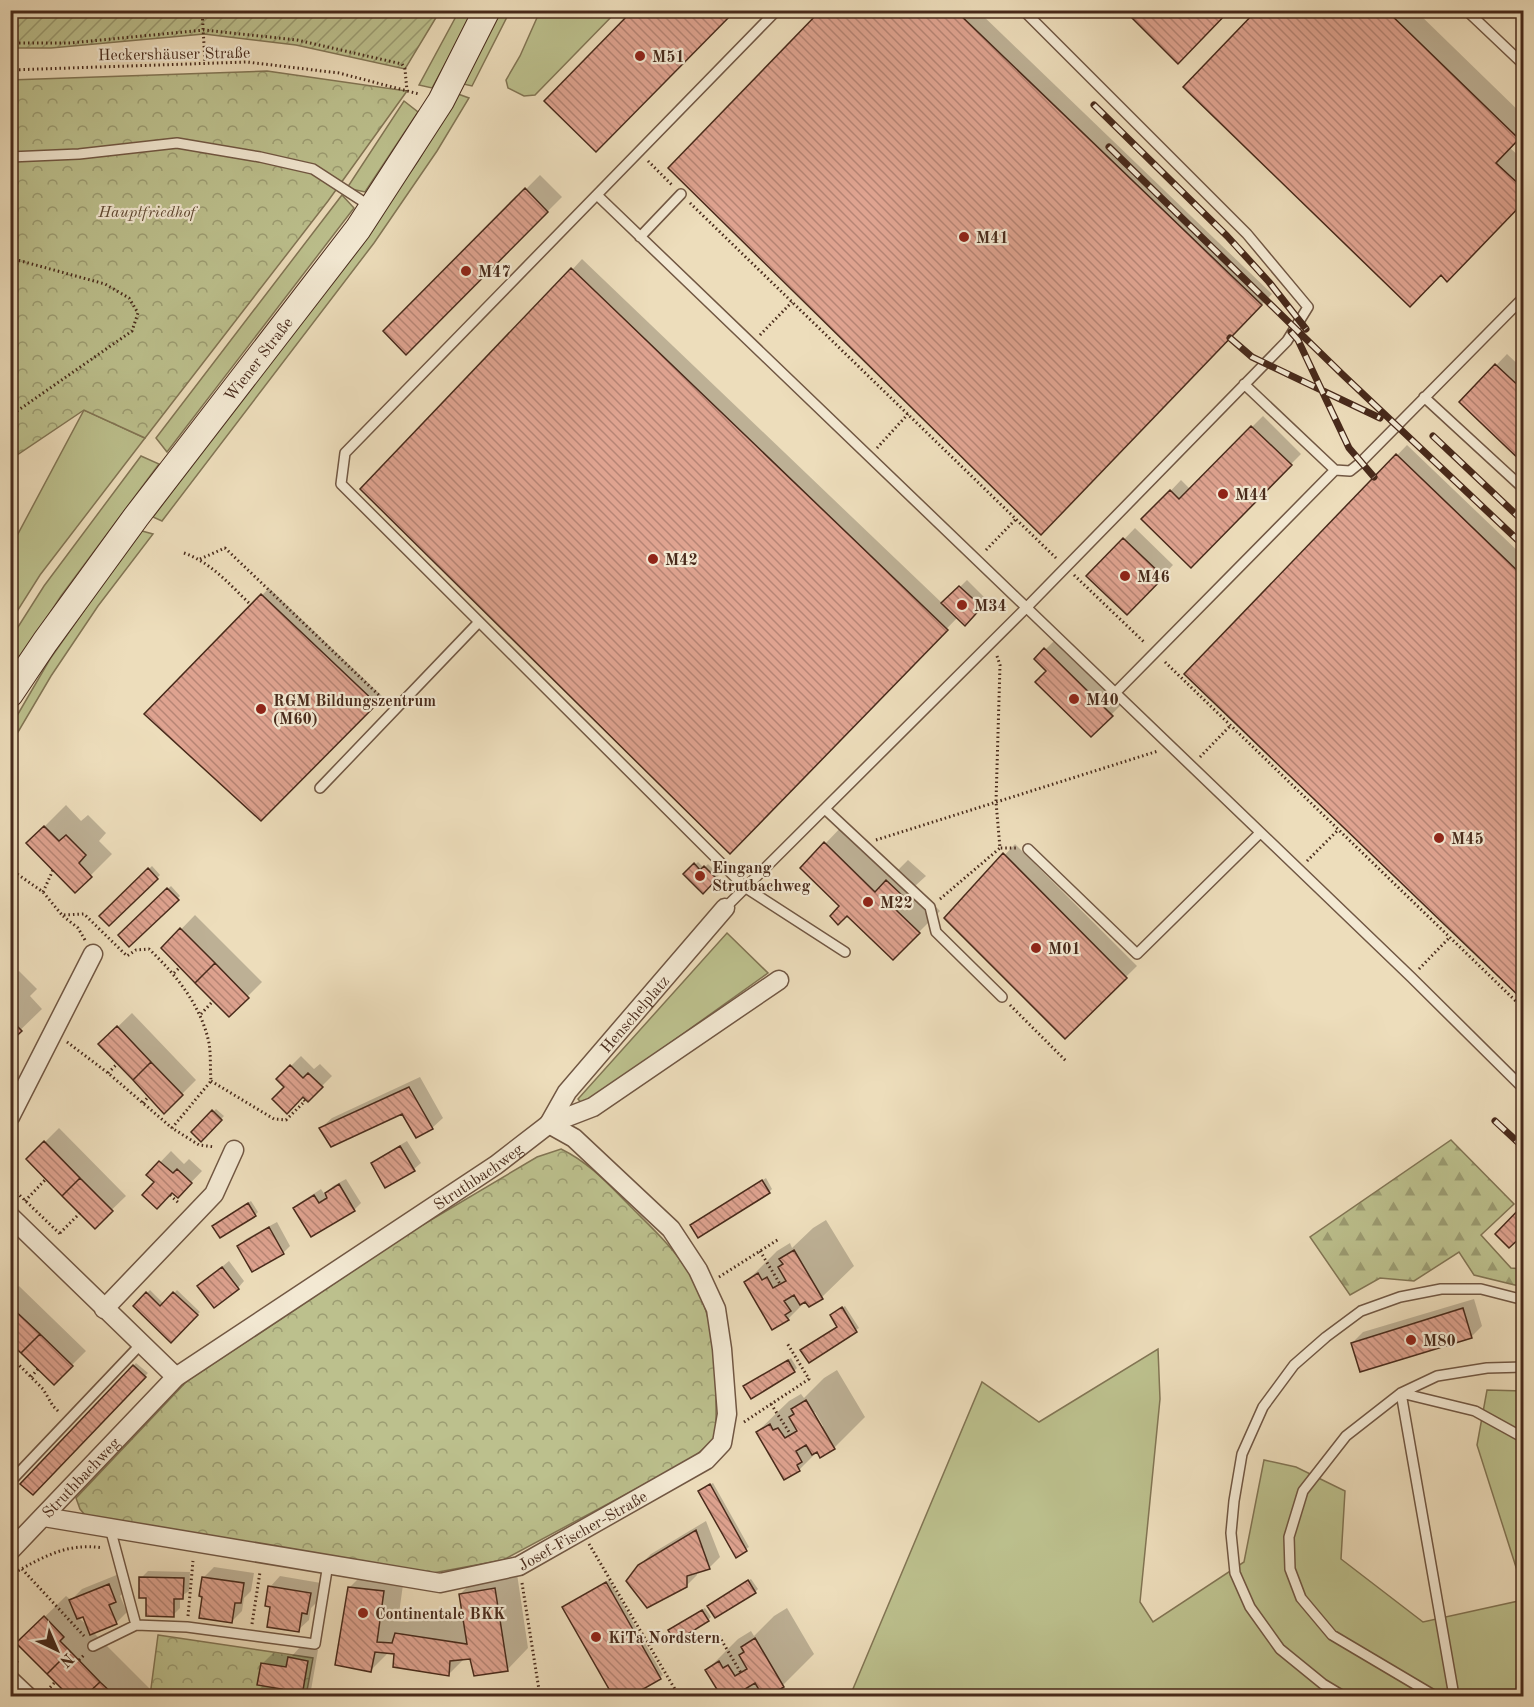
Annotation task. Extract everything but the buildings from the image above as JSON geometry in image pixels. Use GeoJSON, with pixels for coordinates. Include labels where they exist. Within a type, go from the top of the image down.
{"type":"FeatureCollection","features":[{"type":"Feature","properties":{"kind":"main road","name":"Wiener Straße"},"geometry":{"type":"LineString","coordinates":[[10,694],[136,516],[372,208],[441,101],[487,10]]}},
{"type":"Feature","properties":{"kind":"street","name":"Henschelplatz"},"geometry":{"type":"LineString","coordinates":[[549,1124],[567,1092],[725,908]]}},
{"type":"Feature","properties":{"kind":"street"},"geometry":{"type":"LineString","coordinates":[[10,1117],[93,954]]}},
{"type":"Feature","properties":{"kind":"street","name":"Struthbachweg"},"geometry":{"type":"LineString","coordinates":[[10,1551],[176,1377],[496,1165],[549,1124],[593,1107],[779,980]]}},
{"type":"Feature","properties":{"kind":"street"},"geometry":{"type":"LineString","coordinates":[[549,1124],[574,1138],[671,1230],[698,1270],[716,1310],[722,1349],[727,1414],[724,1435]]}},
{"type":"Feature","properties":{"kind":"street"},"geometry":{"type":"LineString","coordinates":[[104,1309],[214,1194],[234,1150]]}},
{"type":"Feature","properties":{"kind":"street"},"geometry":{"type":"LineString","coordinates":[[11,1219],[176,1377]]}},
{"type":"Feature","properties":{"kind":"street","name":"Josef-Fischer-Straße"},"geometry":{"type":"LineString","coordinates":[[44,1517],[440,1583],[519,1566],[706,1460],[722,1443],[724,1435]]}},
{"type":"Feature","properties":{"kind":"street"},"geometry":{"type":"LineString","coordinates":[[10,1680],[27,1696]]}},
{"type":"Feature","properties":{"kind":"lane"},"geometry":{"type":"LineString","coordinates":[[777,10],[345,453],[341,484],[746,888],[844,952]]}},
{"type":"Feature","properties":{"kind":"lane"},"geometry":{"type":"LineString","coordinates":[[725,908],[992,643],[1287,341],[1308,307],[1247,234],[1023,10]]}},
{"type":"Feature","properties":{"kind":"lane"},"geometry":{"type":"LineString","coordinates":[[1466,10],[1524,65]]}},
{"type":"Feature","properties":{"kind":"lane"},"geometry":{"type":"LineString","coordinates":[[10,157],[79,154],[177,143],[260,157],[313,169],[372,208]]}},
{"type":"Feature","properties":{"kind":"lane"},"geometry":{"type":"LineString","coordinates":[[640,237],[681,194]]}},
{"type":"Feature","properties":{"kind":"lane"},"geometry":{"type":"LineString","coordinates":[[597,195],[1411,977],[1524,1089]]}},
{"type":"Feature","properties":{"kind":"lane"},"geometry":{"type":"LineString","coordinates":[[1244,384],[1335,470],[1350,471],[1524,297]]}},
{"type":"Feature","properties":{"kind":"lane"},"geometry":{"type":"LineString","coordinates":[[1424,397],[1524,489]]}},
{"type":"Feature","properties":{"kind":"lane"},"geometry":{"type":"LineString","coordinates":[[1115,693],[1335,470]]}},
{"type":"Feature","properties":{"kind":"lane"},"geometry":{"type":"LineString","coordinates":[[320,788],[479,622]]}},
{"type":"Feature","properties":{"kind":"lane"},"geometry":{"type":"LineString","coordinates":[[825,809],[930,907],[936,932],[1002,997]]}},
{"type":"Feature","properties":{"kind":"lane"},"geometry":{"type":"LineString","coordinates":[[1028,849],[1137,954],[1260,833]]}},
{"type":"Feature","properties":{"kind":"lane"},"geometry":{"type":"LineString","coordinates":[[1342,1696],[1323,1684],[1280,1649],[1250,1607],[1236,1573],[1231,1533],[1234,1501],[1242,1454],[1263,1407],[1294,1365],[1361,1311],[1400,1297],[1441,1289],[1481,1289],[1524,1300]]}},
{"type":"Feature","properties":{"kind":"lane"},"geometry":{"type":"LineString","coordinates":[[10,1482],[141,1344]]}},
{"type":"Feature","properties":{"kind":"lane"},"geometry":{"type":"LineString","coordinates":[[1435,1696],[1332,1635],[1301,1598],[1290,1569],[1289,1537],[1303,1491],[1346,1436],[1401,1393],[1437,1376],[1487,1368],[1524,1367]]}},
{"type":"Feature","properties":{"kind":"lane"},"geometry":{"type":"LineString","coordinates":[[1401,1393],[1475,1411],[1524,1438]]}},
{"type":"Feature","properties":{"kind":"lane"},"geometry":{"type":"LineString","coordinates":[[1401,1393],[1454,1696]]}},
{"type":"Feature","properties":{"kind":"lane"},"geometry":{"type":"LineString","coordinates":[[110,1528],[136,1624]]}},
{"type":"Feature","properties":{"kind":"lane"},"geometry":{"type":"LineString","coordinates":[[93,1646],[136,1624],[187,1627],[315,1644],[328,1564]]}},
{"type":"Feature","properties":{"kind":"path"},"geometry":{"type":"LineString","coordinates":[[202,10],[205,62]]}},
{"type":"Feature","properties":{"kind":"path"},"geometry":{"type":"LineString","coordinates":[[10,43],[70,42],[204,30],[297,40],[402,64],[405,69],[407,91]]}},
{"type":"Feature","properties":{"kind":"path","name":"Heckershäuser Straße"},"geometry":{"type":"LineString","coordinates":[[10,70],[247,62],[339,74],[441,101]]}},
{"type":"Feature","properties":{"kind":"path"},"geometry":{"type":"LineString","coordinates":[[639,152],[1524,1009]]}},
{"type":"Feature","properties":{"kind":"path"},"geometry":{"type":"LineString","coordinates":[[10,258],[105,284],[129,298],[138,313],[132,331],[10,416]]}},
{"type":"Feature","properties":{"kind":"path"},"geometry":{"type":"LineString","coordinates":[[752,344],[792,302]]}},
{"type":"Feature","properties":{"kind":"path"},"geometry":{"type":"LineString","coordinates":[[869,456],[908,414]]}},
{"type":"Feature","properties":{"kind":"path"},"geometry":{"type":"LineString","coordinates":[[976,560],[1016,519]]}},
{"type":"Feature","properties":{"kind":"path"},"geometry":{"type":"LineString","coordinates":[[200,558],[225,548],[395,710]]}},
{"type":"Feature","properties":{"kind":"path"},"geometry":{"type":"LineString","coordinates":[[184,553],[200,558],[214,569],[250,605]]}},
{"type":"Feature","properties":{"kind":"path"},"geometry":{"type":"LineString","coordinates":[[992,643],[1000,665],[996,802],[1000,848]]}},
{"type":"Feature","properties":{"kind":"path"},"geometry":{"type":"LineString","coordinates":[[1191,766],[1230,726]]}},
{"type":"Feature","properties":{"kind":"path"},"geometry":{"type":"LineString","coordinates":[[863,844],[1171,747]]}},
{"type":"Feature","properties":{"kind":"path"},"geometry":{"type":"LineString","coordinates":[[1299,869],[1338,830]]}},
{"type":"Feature","properties":{"kind":"path"},"geometry":{"type":"LineString","coordinates":[[930,907],[1000,848],[1028,849]]}},
{"type":"Feature","properties":{"kind":"path"},"geometry":{"type":"LineString","coordinates":[[10,869],[43,892],[62,915],[78,928],[93,954]]}},
{"type":"Feature","properties":{"kind":"path"},"geometry":{"type":"LineString","coordinates":[[43,892],[53,870]]}},
{"type":"Feature","properties":{"kind":"path"},"geometry":{"type":"LineString","coordinates":[[62,915],[84,914],[127,956],[136,950],[149,949],[174,973],[201,1014],[209,1044],[211,1081],[172,1128]]}},
{"type":"Feature","properties":{"kind":"path"},"geometry":{"type":"LineString","coordinates":[[1411,977],[1449,938]]}},
{"type":"Feature","properties":{"kind":"path"},"geometry":{"type":"LineString","coordinates":[[174,973],[180,967]]}},
{"type":"Feature","properties":{"kind":"path"},"geometry":{"type":"LineString","coordinates":[[1002,997],[1066,1061]]}},
{"type":"Feature","properties":{"kind":"path"},"geometry":{"type":"LineString","coordinates":[[201,1014],[213,1001]]}},
{"type":"Feature","properties":{"kind":"path"},"geometry":{"type":"LineString","coordinates":[[54,1034],[76,1047],[172,1128],[200,1145],[234,1150]]}},
{"type":"Feature","properties":{"kind":"path"},"geometry":{"type":"LineString","coordinates":[[108,1073],[117,1064]]}},
{"type":"Feature","properties":{"kind":"path"},"geometry":{"type":"LineString","coordinates":[[211,1081],[274,1119],[286,1120],[305,1101],[302,1098]]}},
{"type":"Feature","properties":{"kind":"path"},"geometry":{"type":"LineString","coordinates":[[143,1102],[148,1097]]}},
{"type":"Feature","properties":{"kind":"path"},"geometry":{"type":"LineString","coordinates":[[25,1201],[46,1179]]}},
{"type":"Feature","properties":{"kind":"path"},"geometry":{"type":"LineString","coordinates":[[10,1186],[60,1234],[80,1213]]}},
{"type":"Feature","properties":{"kind":"path"},"geometry":{"type":"LineString","coordinates":[[705,1286],[779,1239]]}},
{"type":"Feature","properties":{"kind":"path"},"geometry":{"type":"LineString","coordinates":[[760,1251],[780,1284]]}},
{"type":"Feature","properties":{"kind":"path"},"geometry":{"type":"LineString","coordinates":[[724,1435],[809,1379],[787,1343]]}},
{"type":"Feature","properties":{"kind":"path"},"geometry":{"type":"LineString","coordinates":[[10,1356],[43,1389],[53,1406],[68,1420]]}},
{"type":"Feature","properties":{"kind":"path"},"geometry":{"type":"LineString","coordinates":[[31,1377],[38,1370]]}},
{"type":"Feature","properties":{"kind":"path"},"geometry":{"type":"LineString","coordinates":[[771,1404],[791,1435]]}},
{"type":"Feature","properties":{"kind":"path"},"geometry":{"type":"LineString","coordinates":[[581,1530],[679,1696]]}},
{"type":"Feature","properties":{"kind":"path"},"geometry":{"type":"LineString","coordinates":[[187,1627],[193,1561]]}},
{"type":"Feature","properties":{"kind":"path"},"geometry":{"type":"LineString","coordinates":[[519,1566],[540,1696]]}},
{"type":"Feature","properties":{"kind":"path"},"geometry":{"type":"LineString","coordinates":[[22,1569],[93,1646],[79,1660]]}},
{"type":"Feature","properties":{"kind":"path"},"geometry":{"type":"LineString","coordinates":[[250,1636],[260,1572]]}},
{"type":"Feature","properties":{"kind":"path"},"geometry":{"type":"LineString","coordinates":[[719,1636],[741,1672]]}},
{"type":"Feature","properties":{"kind":"path"},"geometry":{"type":"LineString","coordinates":[[41,1696],[55,1682]]}},
{"type":"Feature","properties":{"kind":"green space"},"geometry":{"type":"Polygon","coordinates":[[[11,10],[440,11],[405,69],[296,45],[204,34],[51,48],[11,48],[11,10]]]}},
{"type":"Feature","properties":{"kind":"green space"},"geometry":{"type":"Polygon","coordinates":[[[459,11],[474,11],[432,88],[419,85],[459,11]]]}},
{"type":"Feature","properties":{"kind":"green space"},"geometry":{"type":"Polygon","coordinates":[[[497,11],[510,11],[472,86],[459,83],[497,11]]]}},
{"type":"Feature","properties":{"kind":"green space"},"geometry":{"type":"Polygon","coordinates":[[[540,11],[617,11],[535,95],[524,96],[508,88],[506,80],[520,56],[540,11]]]}},
{"type":"Feature","properties":{"kind":"green space","name":"Hauptfriedhof"},"geometry":{"type":"Polygon","coordinates":[[[267,71],[407,91],[328,201],[145,438],[84,410],[11,459],[10,80],[267,71]]]}},
{"type":"Feature","properties":{"kind":"green space"},"geometry":{"type":"Polygon","coordinates":[[[458,94],[469,98],[437,151],[374,243],[162,521],[153,517],[389,203],[418,161],[458,94]]]}},
{"type":"Feature","properties":{"kind":"green space"},"geometry":{"type":"Polygon","coordinates":[[[404,101],[418,112],[365,192],[347,188],[404,101]]]}},
{"type":"Feature","properties":{"kind":"green space"},"geometry":{"type":"Polygon","coordinates":[[[342,195],[354,208],[167,452],[156,438],[342,195]]]}},
{"type":"Feature","properties":{"kind":"green space"},"geometry":{"type":"Polygon","coordinates":[[[84,410],[145,438],[40,575],[11,621],[11,547],[84,410]]]}},
{"type":"Feature","properties":{"kind":"green space"},"geometry":{"type":"Polygon","coordinates":[[[141,456],[159,464],[61,596],[11,673],[11,638],[44,586],[141,456]]]}},
{"type":"Feature","properties":{"kind":"green space"},"geometry":{"type":"Polygon","coordinates":[[[142,531],[153,534],[98,606],[51,676],[11,744],[11,726],[50,659],[142,531]]]}},
{"type":"Feature","properties":{"kind":"green space"},"geometry":{"type":"Polygon","coordinates":[[[727,933],[768,973],[582,1104],[578,1099],[727,933]]]}},
{"type":"Feature","properties":{"kind":"green space"},"geometry":{"type":"Polygon","coordinates":[[[1451,1140],[1514,1204],[1481,1235],[1511,1268],[1523,1269],[1523,1287],[1474,1275],[1459,1252],[1414,1281],[1380,1278],[1350,1295],[1310,1237],[1451,1140]]]}},
{"type":"Feature","properties":{"kind":"green space"},"geometry":{"type":"Polygon","coordinates":[[[561,1149],[599,1175],[655,1231],[685,1266],[700,1294],[707,1314],[714,1354],[716,1437],[692,1459],[503,1560],[433,1573],[85,1515],[80,1509],[76,1498],[186,1382],[419,1227],[537,1157],[561,1149]]]}},
{"type":"Feature","properties":{"kind":"green space"},"geometry":{"type":"Polygon","coordinates":[[[1158,1349],[1160,1399],[1140,1602],[1153,1622],[1244,1562],[1264,1460],[1296,1467],[1345,1491],[1341,1559],[1423,1622],[1523,1600],[1523,1696],[850,1696],[982,1382],[1039,1422],[1158,1349]]]}},
{"type":"Feature","properties":{"kind":"green space"},"geometry":{"type":"Polygon","coordinates":[[[1487,1390],[1523,1391],[1523,1589],[1477,1445],[1487,1390]]]}},
{"type":"Feature","properties":{"kind":"green space"},"geometry":{"type":"Polygon","coordinates":[[[158,1635],[313,1658],[306,1696],[150,1696],[158,1635]]]}},
{"type":"Feature","properties":{"kind":"railway"},"geometry":{"type":"LineString","coordinates":[[1094,105],[1227,236],[1269,282],[1306,329]]}},
{"type":"Feature","properties":{"kind":"railway"},"geometry":{"type":"LineString","coordinates":[[1109,147],[1342,374],[1524,546]]}},
{"type":"Feature","properties":{"kind":"railway"},"geometry":{"type":"LineString","coordinates":[[1291,332],[1298,340],[1349,448],[1374,477]]}},
{"type":"Feature","properties":{"kind":"railway"},"geometry":{"type":"LineString","coordinates":[[1230,338],[1252,357],[1380,418]]}},
{"type":"Feature","properties":{"kind":"railway"},"geometry":{"type":"LineString","coordinates":[[1433,436],[1524,522]]}},
{"type":"Feature","properties":{"kind":"railway"},"geometry":{"type":"LineString","coordinates":[[1495,1121],[1524,1148]]}},
{"type":"Feature","properties":{"kind":"place","name":"M51"},"geometry":{"type":"Point","coordinates":[640,56]}},
{"type":"Feature","properties":{"kind":"place","name":"M41"},"geometry":{"type":"Point","coordinates":[964,237]}},
{"type":"Feature","properties":{"kind":"place","name":"M47"},"geometry":{"type":"Point","coordinates":[466,271]}},
{"type":"Feature","properties":{"kind":"place","name":"M44"},"geometry":{"type":"Point","coordinates":[1223,494]}},
{"type":"Feature","properties":{"kind":"place","name":"M42"},"geometry":{"type":"Point","coordinates":[653,559]}},
{"type":"Feature","properties":{"kind":"place","name":"M46"},"geometry":{"type":"Point","coordinates":[1125,576]}},
{"type":"Feature","properties":{"kind":"place","name":"M34"},"geometry":{"type":"Point","coordinates":[962,605]}},
{"type":"Feature","properties":{"kind":"place","name":"M40"},"geometry":{"type":"Point","coordinates":[1074,699]}},
{"type":"Feature","properties":{"kind":"place","name":"RGM Bildungszentrum (M60)"},"geometry":{"type":"Point","coordinates":[261,709]}},
{"type":"Feature","properties":{"kind":"place","name":"M45"},"geometry":{"type":"Point","coordinates":[1439,838]}},
{"type":"Feature","properties":{"kind":"place","name":"Eingang Strutbachweg"},"geometry":{"type":"Point","coordinates":[700,876]}},
{"type":"Feature","properties":{"kind":"place","name":"M22"},"geometry":{"type":"Point","coordinates":[868,902]}},
{"type":"Feature","properties":{"kind":"place","name":"M01"},"geometry":{"type":"Point","coordinates":[1036,948]}},
{"type":"Feature","properties":{"kind":"place","name":"M80"},"geometry":{"type":"Point","coordinates":[1411,1340]}},
{"type":"Feature","properties":{"kind":"place","name":"Continentale BKK"},"geometry":{"type":"Point","coordinates":[363,1613]}},
{"type":"Feature","properties":{"kind":"place","name":"KiTa Nordstern"},"geometry":{"type":"Point","coordinates":[596,1637]}}]}
